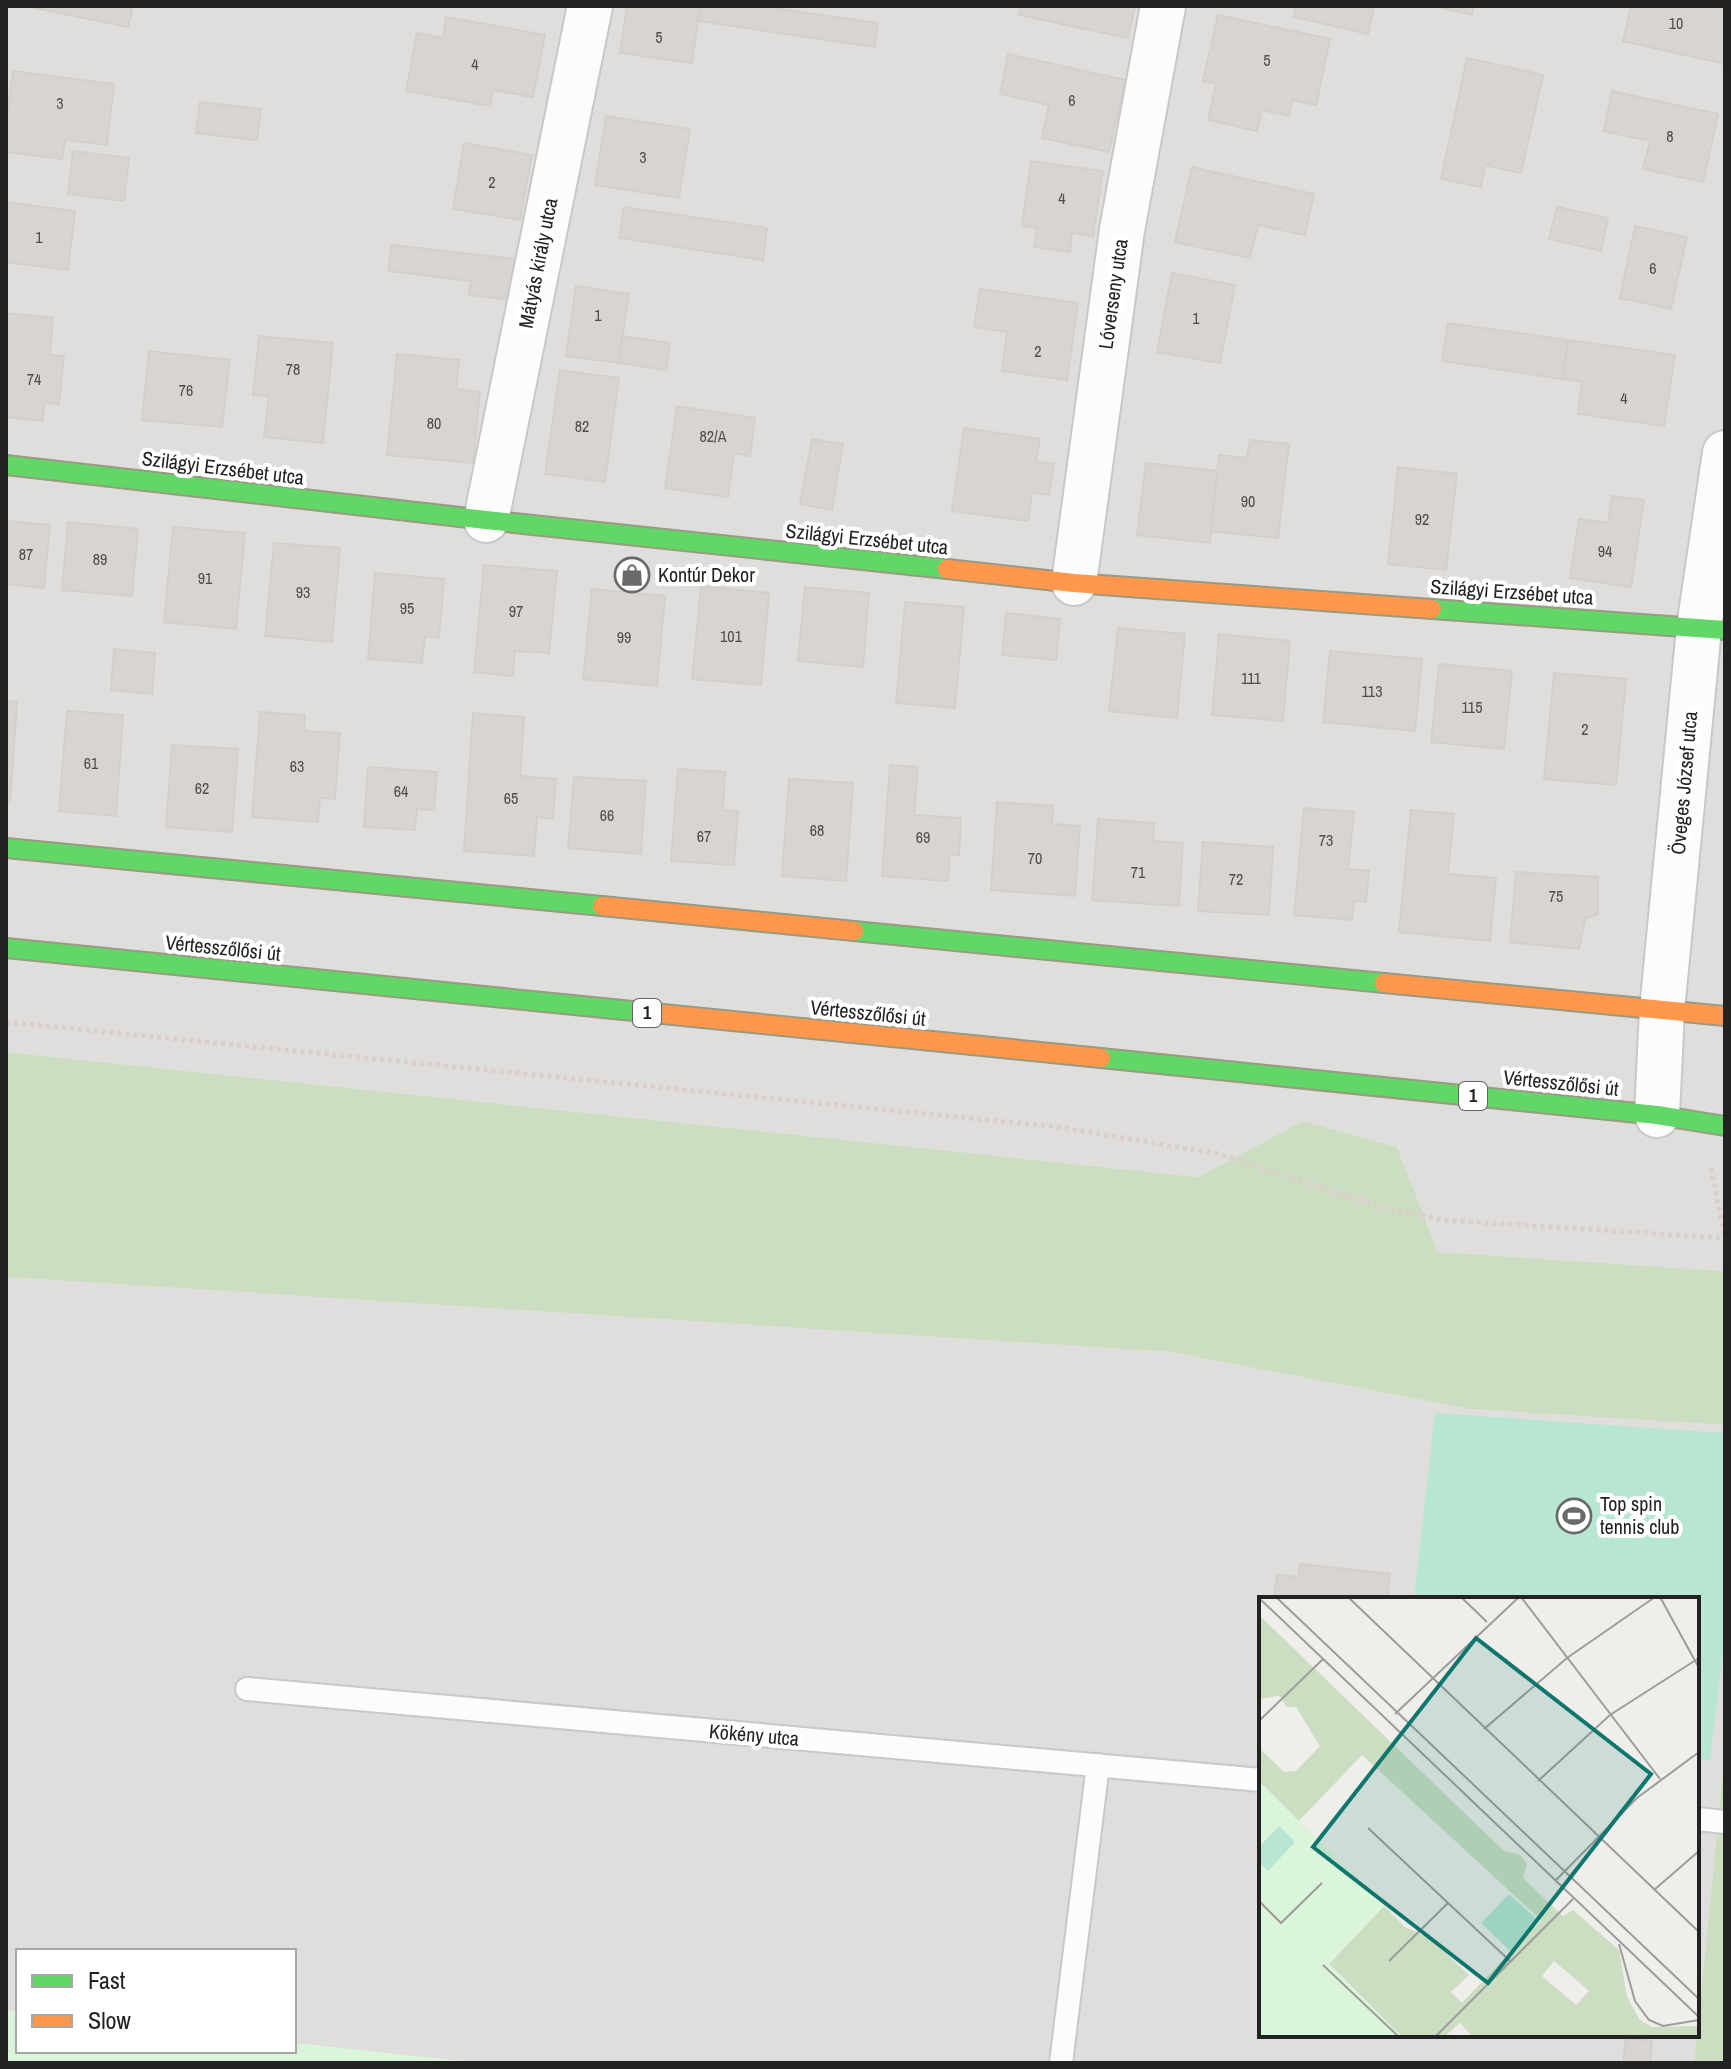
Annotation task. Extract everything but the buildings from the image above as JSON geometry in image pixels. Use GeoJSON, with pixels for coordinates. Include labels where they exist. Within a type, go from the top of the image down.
{"type":"FeatureCollection","features":[{"type":"Feature","properties":{"kind":"street","name":"Mátyás király utca"},"geometry":{"type":"LineString","coordinates":[[486,520],[590,6]]}},
{"type":"Feature","properties":{"kind":"street","name":"Lóverseny utca"},"geometry":{"type":"LineString","coordinates":[[1074,583],[1122,230],[1163,6]]}},
{"type":"Feature","properties":{"kind":"street","name":"Öveges József utca"},"geometry":{"type":"LineString","coordinates":[[1657,1115],[1662,1010],[1712,629],[1725,453]]}},
{"type":"Feature","properties":{"kind":"street","name":"Szilágyi Erzsébet utca"},"geometry":{"type":"LineString","coordinates":[[6,465],[1074,583],[1712,629]]}},
{"type":"Feature","properties":{"kind":"street"},"geometry":{"type":"LineString","coordinates":[[6,848],[1725,1016]]}},
{"type":"Feature","properties":{"kind":"street","name":"Vértesszőlősi út"},"geometry":{"type":"LineString","coordinates":[[6,948],[1657,1115],[1725,1126]]}},
{"type":"Feature","properties":{"kind":"lane","name":"Kökény utca"},"geometry":{"type":"LineString","coordinates":[[247,1689],[1259,1780]]}},
{"type":"Feature","properties":{"kind":"lane"},"geometry":{"type":"LineString","coordinates":[[1061,2063],[1098,1765]]}},
{"type":"Feature","properties":{"kind":"lane"},"geometry":{"type":"LineString","coordinates":[[1699,1819],[1725,1822]]}},
{"type":"Feature","properties":{"kind":"path"},"geometry":{"type":"LineString","coordinates":[[6,1022],[1058,1127],[1220,1154],[1377,1206],[1442,1220],[1725,1238]]}},
{"type":"Feature","properties":{"kind":"shaded area"},"geometry":{"type":"Polygon","coordinates":[[[6,6],[1725,6],[1725,1271],[1438,1252],[1397,1147],[1303,1121],[1198,1177],[6,1052],[6,6]]]}},
{"type":"Feature","properties":{"kind":"shaded area"},"geometry":{"type":"Polygon","coordinates":[[[6,1277],[1170,1352],[1470,1409],[1725,1425],[1725,1750],[1699,2013],[1699,1597],[1259,1597],[1259,2037],[1697,2037],[1694,2063],[478,2063],[296,2043],[296,1949],[16,1949],[16,2012],[6,2011],[6,1277]]]}},
{"type":"Feature","properties":{"kind":"green space"},"geometry":{"type":"Polygon","coordinates":[[[6,1052],[1198,1177],[1303,1121],[1397,1147],[1438,1252],[1725,1271],[1725,1425],[1470,1409],[1170,1352],[6,1277],[6,1052]]]}},
{"type":"Feature","properties":{"kind":"green space","name":"Top spin tennis club"},"geometry":{"type":"Polygon","coordinates":[[[1435,1413],[1725,1433],[1725,1636],[1710,1760],[1699,1759],[1699,1597],[1414,1597],[1435,1413]]]}},
{"type":"Feature","properties":{"kind":"green space"},"geometry":{"type":"Polygon","coordinates":[[[1725,1750],[1725,2063],[1694,2063],[1725,1750]]]}},
{"type":"Feature","properties":{"kind":"green space"},"geometry":{"type":"Polygon","coordinates":[[[6,2011],[16,2012],[16,2053],[296,2053],[296,2043],[478,2063],[6,2063],[6,2011]]]}},
{"type":"Feature","properties":{"kind":"traffic: fast"},"geometry":{"type":"LineString","coordinates":[[6,465],[947,569]]}},
{"type":"Feature","properties":{"kind":"traffic: fast"},"geometry":{"type":"LineString","coordinates":[[1432,609],[1725,630]]}},
{"type":"Feature","properties":{"kind":"traffic: fast"},"geometry":{"type":"LineString","coordinates":[[6,848],[602,906]]}},
{"type":"Feature","properties":{"kind":"traffic: fast"},"geometry":{"type":"LineString","coordinates":[[854,931],[1384,983]]}},
{"type":"Feature","properties":{"kind":"traffic: fast"},"geometry":{"type":"LineString","coordinates":[[6,948],[653,1013]]}},
{"type":"Feature","properties":{"kind":"traffic: fast"},"geometry":{"type":"LineString","coordinates":[[1101,1058],[1657,1115],[1725,1126]]}},
{"type":"Feature","properties":{"kind":"traffic: slow"},"geometry":{"type":"LineString","coordinates":[[947,569],[1074,583],[1432,609]]}},
{"type":"Feature","properties":{"kind":"traffic: slow"},"geometry":{"type":"LineString","coordinates":[[602,906],[854,931]]}},
{"type":"Feature","properties":{"kind":"traffic: slow"},"geometry":{"type":"LineString","coordinates":[[1384,983],[1725,1016]]}},
{"type":"Feature","properties":{"kind":"traffic: slow"},"geometry":{"type":"LineString","coordinates":[[653,1013],[1101,1058]]}},
{"type":"Feature","properties":{"kind":"place","name":"Kontúr Dekor"},"geometry":{"type":"Point","coordinates":[632,575]}},
{"type":"Feature","properties":{"kind":"place","name":"Top spin tennis club"},"geometry":{"type":"Point","coordinates":[1574,1516]}}]}
